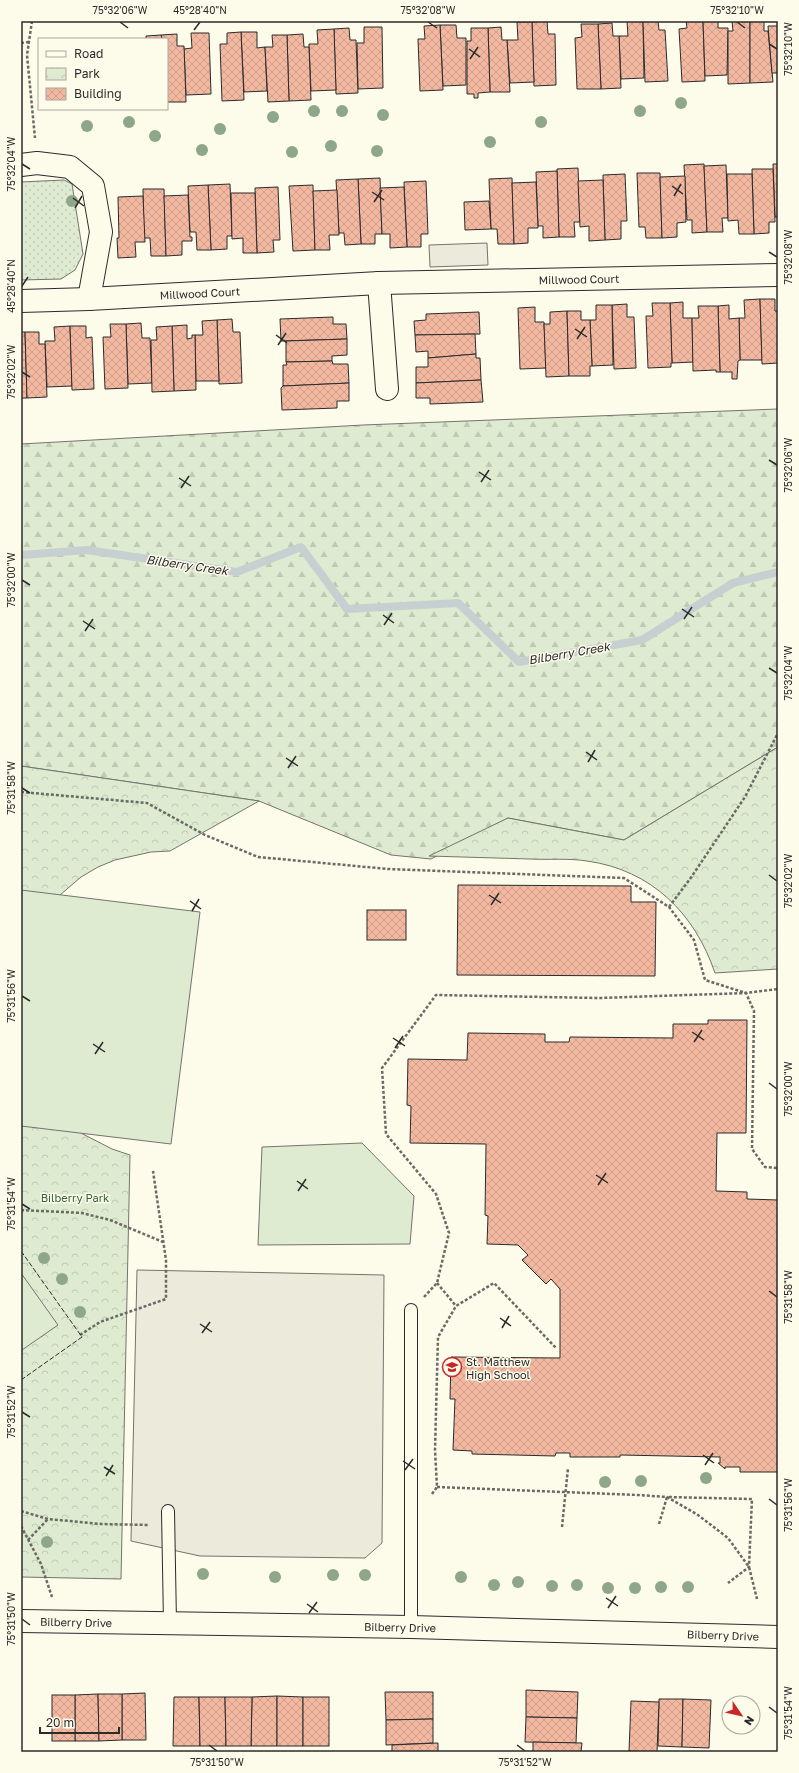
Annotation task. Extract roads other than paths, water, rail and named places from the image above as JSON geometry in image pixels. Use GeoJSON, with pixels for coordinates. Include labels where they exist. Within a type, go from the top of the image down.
{"type":"FeatureCollection","features":[{"type":"Feature","properties":{"kind":"street"},"geometry":{"type":"LineString","coordinates":[[29,164],[70,167],[93,186],[102,232],[89,299]]}},
{"type":"Feature","properties":{"kind":"street","name":"Millwood Court"},"geometry":{"type":"LineString","coordinates":[[21,301],[89,299],[379,283],[778,275]]}},
{"type":"Feature","properties":{"kind":"street"},"geometry":{"type":"LineString","coordinates":[[379,283],[388,389]]}},
{"type":"Feature","properties":{"kind":"street","name":"Bilberry Drive"},"geometry":{"type":"LineString","coordinates":[[21,1621],[411,1627],[778,1637]]}},
{"type":"Feature","properties":{"kind":"lane"},"geometry":{"type":"LineString","coordinates":[[411,1310],[411,1627]]}},
{"type":"Feature","properties":{"kind":"lane"},"geometry":{"type":"LineString","coordinates":[[168,1511],[170,1623]]}},
{"type":"Feature","properties":{"kind":"waterway","name":"Bilberry Creek"},"geometry":{"type":"LineString","coordinates":[[21,555],[87,550],[237,572],[301,547],[347,609],[458,603],[519,662],[642,640],[733,583],[778,572]]}},
{"type":"Feature","properties":{"kind":"place","name":"St. Matthew High School"},"geometry":{"type":"Point","coordinates":[452,1367]}},
{"type":"Feature","properties":{"kind":"park label","name":"Bilberry Park"},"geometry":{"type":"Point","coordinates":[75,1197]}}]}
